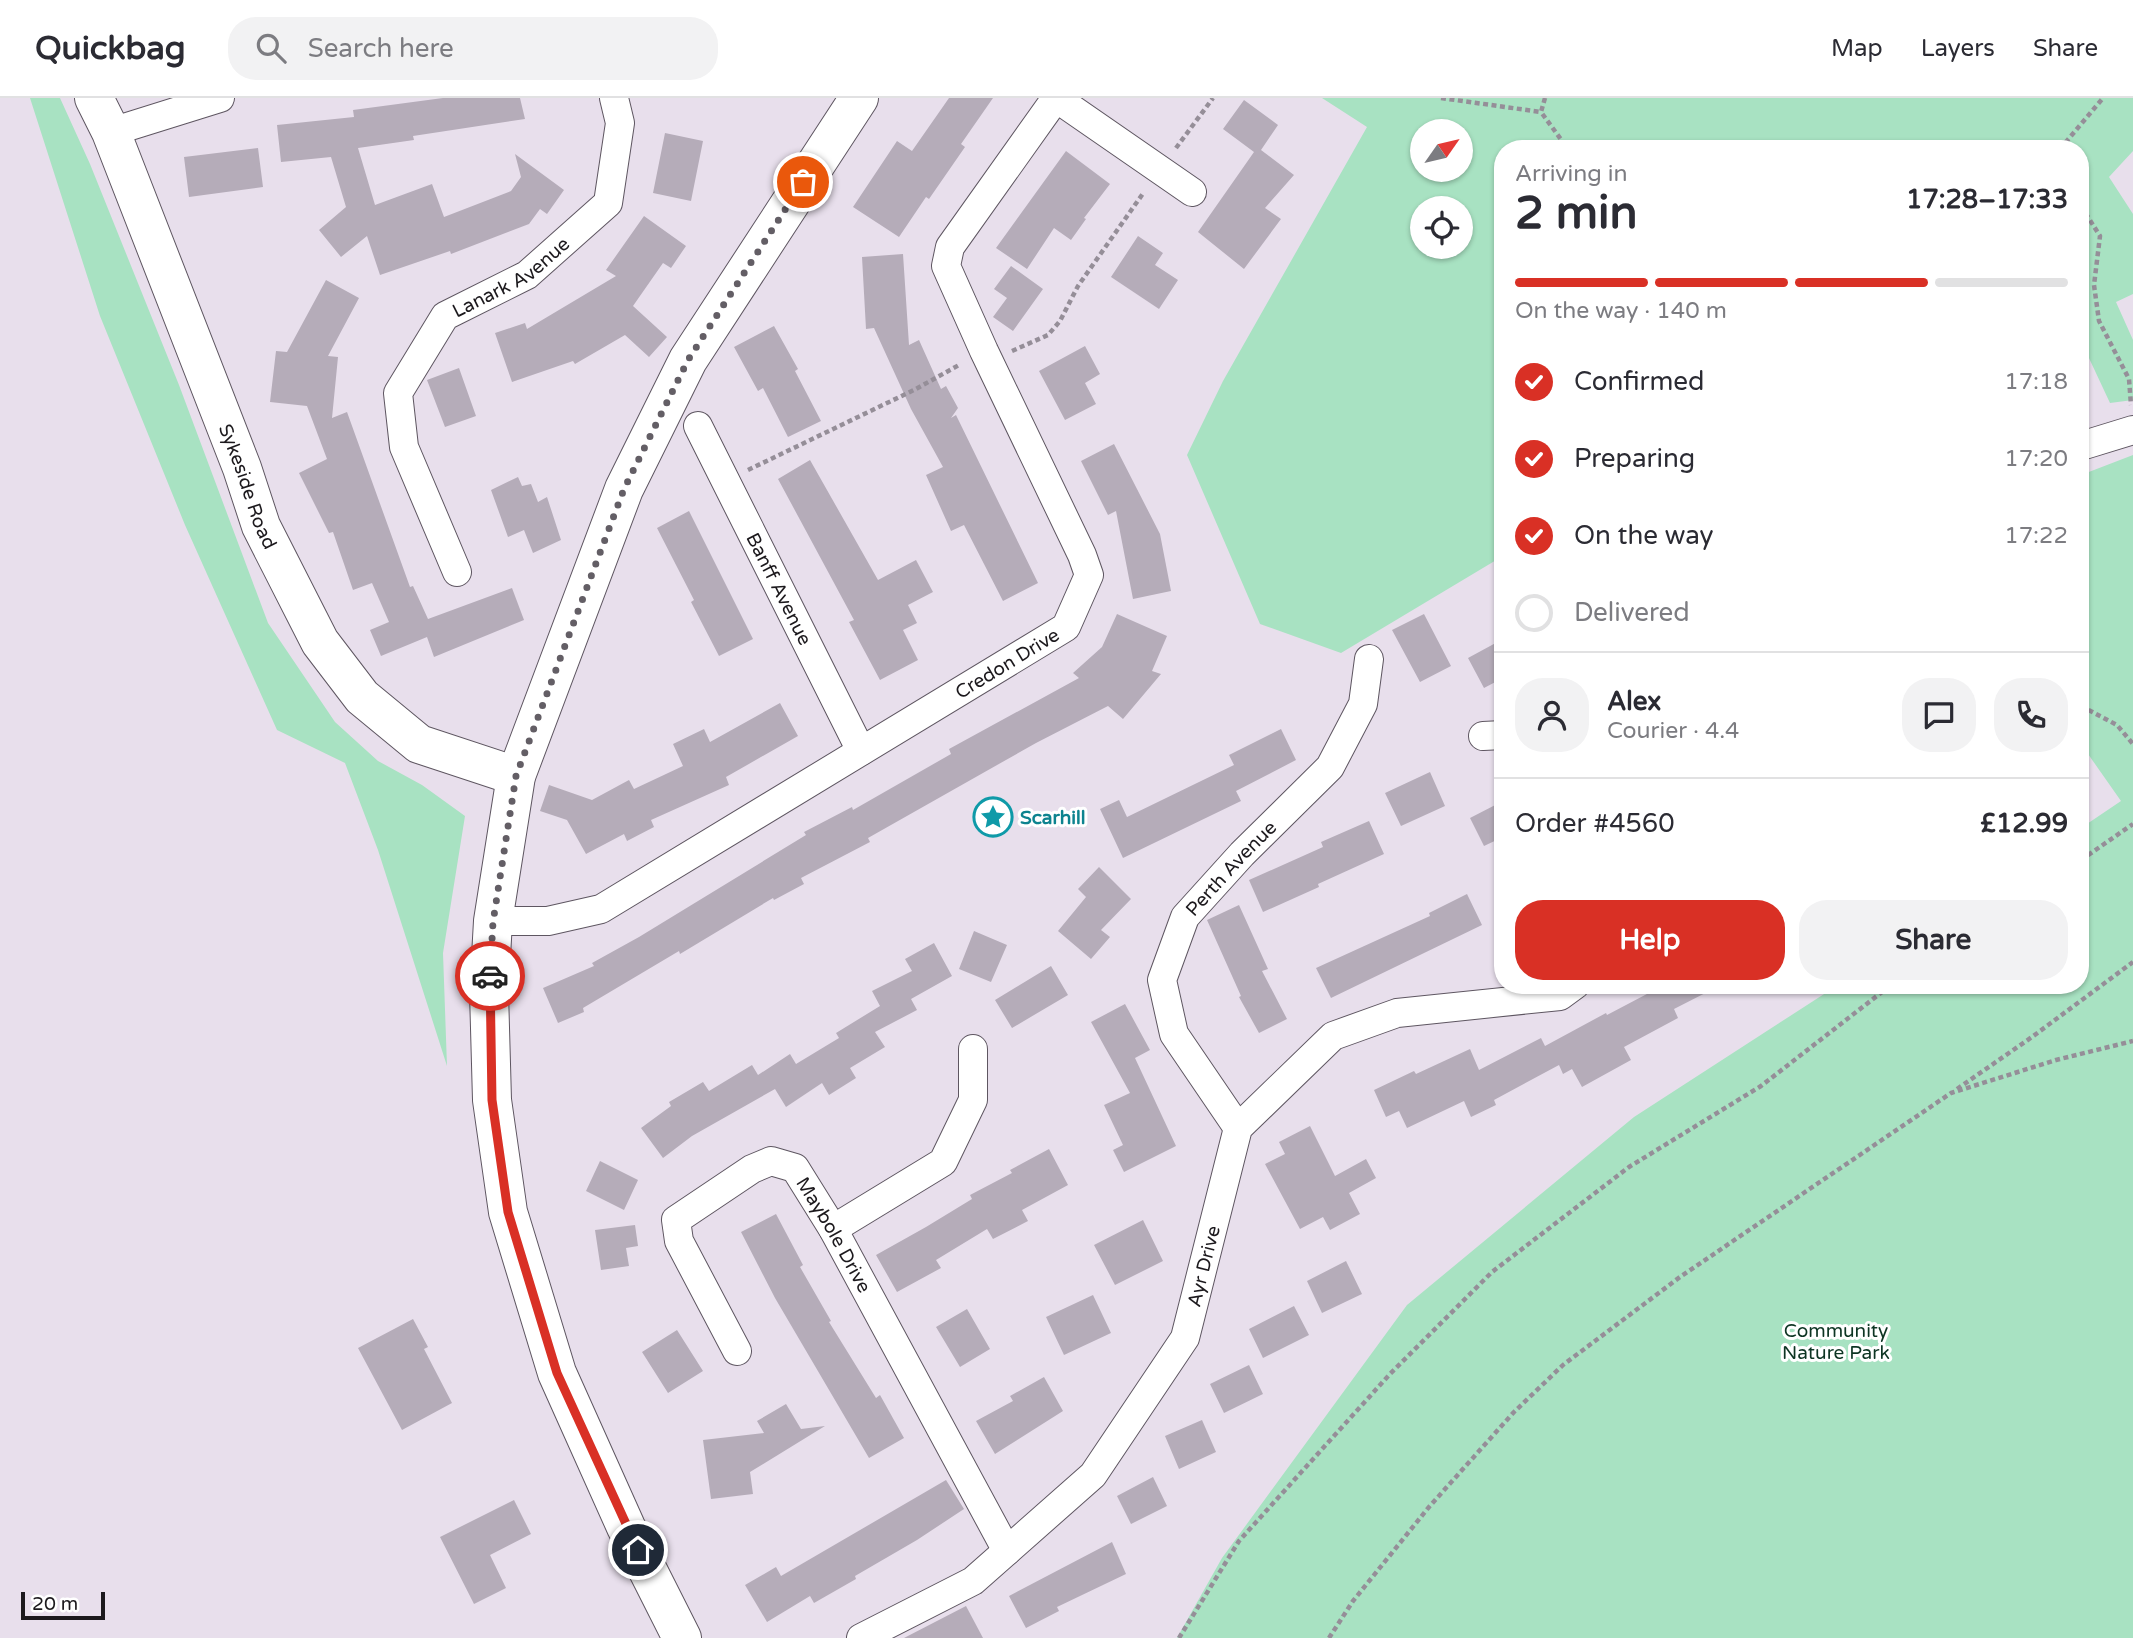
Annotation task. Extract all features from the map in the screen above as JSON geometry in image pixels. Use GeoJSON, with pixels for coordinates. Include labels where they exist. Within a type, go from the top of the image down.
{"type":"FeatureCollection","features":[{"type":"Feature","properties":{"kind":"main road","name":"Sykeside Road"},"geometry":{"type":"LineString","coordinates":[[94,98],[111,132],[243,468],[261,526],[320,642],[362,697],[419,744],[516,776]]}},
{"type":"Feature","properties":{"kind":"main road"},"geometry":{"type":"LineString","coordinates":[[682,1638],[626,1527],[557,1373],[508,1212],[492,1100],[489,992],[493,922],[516,776],[624,489],[688,360],[859,98]]}},
{"type":"Feature","properties":{"kind":"street"},"geometry":{"type":"LineString","coordinates":[[111,132],[220,98]]}},
{"type":"Feature","properties":{"kind":"street","name":"Lanark Avenue"},"geometry":{"type":"LineString","coordinates":[[457,572],[404,447],[398,393],[445,316],[527,275],[608,203],[620,123],[614,98]]}},
{"type":"Feature","properties":{"kind":"street"},"geometry":{"type":"LineString","coordinates":[[1056,98],[1192,192]]}},
{"type":"Feature","properties":{"kind":"street","name":"Credon Drive"},"geometry":{"type":"LineString","coordinates":[[493,922],[548,921],[601,909],[1066,627],[1088,575],[1082,555],[946,266],[950,247],[1056,98]]}},
{"type":"Feature","properties":{"kind":"street"},"geometry":{"type":"LineString","coordinates":[[2089,442],[2132,421]]}},
{"type":"Feature","properties":{"kind":"street","name":"Banff Avenue"},"geometry":{"type":"LineString","coordinates":[[698,426],[861,751]]}},
{"type":"Feature","properties":{"kind":"street","name":"Perth Avenue"},"geometry":{"type":"LineString","coordinates":[[1238,1128],[1174,1034],[1162,980],[1185,917],[1242,854],[1330,767],[1363,704],[1369,659]]}},
{"type":"Feature","properties":{"kind":"street"},"geometry":{"type":"LineString","coordinates":[[1238,1128],[1333,1036],[1397,1013],[1563,994]]}},
{"type":"Feature","properties":{"kind":"street"},"geometry":{"type":"LineString","coordinates":[[833,1229],[943,1162],[973,1100],[973,1049]]}},
{"type":"Feature","properties":{"kind":"street","name":"Ayr Drive"},"geometry":{"type":"LineString","coordinates":[[876,1635],[973,1581],[1093,1475],[1185,1338],[1238,1128]]}},
{"type":"Feature","properties":{"kind":"street","name":"Maybole Drive"},"geometry":{"type":"LineString","coordinates":[[737,1351],[678,1241],[676,1220],[752,1169],[771,1161],[795,1168],[833,1229],[1007,1551]]}},
{"type":"Feature","properties":{"kind":"path"},"geometry":{"type":"LineString","coordinates":[[1159,170],[1213,98]]}},
{"type":"Feature","properties":{"kind":"path"},"geometry":{"type":"LineString","coordinates":[[1441,98],[1541,112],[1561,140]]}},
{"type":"Feature","properties":{"kind":"path"},"geometry":{"type":"LineString","coordinates":[[1541,112],[1545,98]]}},
{"type":"Feature","properties":{"kind":"path"},"geometry":{"type":"LineString","coordinates":[[2068,140],[2103,98]]}},
{"type":"Feature","properties":{"kind":"path"},"geometry":{"type":"LineString","coordinates":[[2089,219],[2100,236],[2095,285],[2099,321],[2129,379],[2132,421]]}},
{"type":"Feature","properties":{"kind":"path"},"geometry":{"type":"LineString","coordinates":[[2089,710],[2117,725],[2133,744]]}},
{"type":"Feature","properties":{"kind":"path"},"geometry":{"type":"LineString","coordinates":[[2089,854],[2133,824]]}},
{"type":"Feature","properties":{"kind":"path"},"geometry":{"type":"LineString","coordinates":[[1329,1638],[1353,1601],[1429,1507],[1514,1412],[1563,1365],[1680,1277],[2032,1037],[2133,962]]}},
{"type":"Feature","properties":{"kind":"path"},"geometry":{"type":"LineString","coordinates":[[1179,1638],[1239,1541],[1390,1374],[1492,1272],[1629,1167],[1761,1086],[1879,994]]}},
{"type":"Feature","properties":{"kind":"path"},"geometry":{"type":"LineString","coordinates":[[1951,1093],[2056,1060],[2133,1041]]}},
{"type":"Feature","properties":{"kind":"green space"},"geometry":{"type":"Polygon","coordinates":[[[30,98],[60,98],[90,164],[179,385],[268,623],[335,722],[378,761],[422,785],[465,816],[443,953],[447,1066],[378,850],[345,763],[277,730],[185,525],[100,316],[30,98]]]}},
{"type":"Feature","properties":{"kind":"green space"},"geometry":{"type":"Polygon","coordinates":[[[1322,98],[2133,98],[2133,151],[2109,177],[2133,214],[2133,294],[2116,302],[2133,340],[2133,400],[2110,403],[2089,358],[2089,140],[1494,140],[1494,561],[1341,653],[1260,624],[1187,455],[1223,381],[1367,127],[1322,98]]]}},
{"type":"Feature","properties":{"kind":"green space","name":"Community Nature Park"},"geometry":{"type":"Polygon","coordinates":[[[2133,455],[2133,1638],[1177,1638],[1222,1558],[1407,1305],[1634,1117],[1824,994],[2089,994],[2089,823],[2121,801],[2089,755],[2089,472],[2133,455]]]}},
{"type":"Feature","properties":{"kind":"building"},"geometry":{"type":"Polygon","coordinates":[[[443,98],[520,98],[525,119],[413,136],[414,140],[358,148],[375,205],[432,184],[444,217],[511,191],[521,177],[515,154],[564,190],[547,214],[540,209],[529,224],[451,254],[450,251],[380,275],[367,236],[341,257],[319,230],[346,207],[331,157],[281,162],[277,125],[354,117],[353,110],[443,98]]]}},
{"type":"Feature","properties":{"kind":"building"},"geometry":{"type":"Polygon","coordinates":[[[949,98],[993,98],[961,144],[965,147],[899,237],[853,207],[897,141],[912,151],[949,98]]]}},
{"type":"Feature","properties":{"kind":"building"},"geometry":{"type":"Polygon","coordinates":[[[1244,100],[1278,125],[1261,150],[1294,175],[1265,208],[1281,219],[1244,269],[1198,232],[1254,152],[1223,129],[1244,100]]]}},
{"type":"Feature","properties":{"kind":"building"},"geometry":{"type":"Polygon","coordinates":[[[665,133],[703,141],[691,201],[653,193],[665,133]]]}},
{"type":"Feature","properties":{"kind":"building"},"geometry":{"type":"Polygon","coordinates":[[[258,148],[263,187],[189,197],[184,157],[258,148]]]}},
{"type":"Feature","properties":{"kind":"building"},"geometry":{"type":"Polygon","coordinates":[[[1066,151],[1110,184],[1071,240],[1054,228],[1027,269],[996,248],[1066,151]]]}},
{"type":"Feature","properties":{"kind":"building"},"geometry":{"type":"Polygon","coordinates":[[[644,216],[686,246],[671,268],[663,263],[633,306],[667,337],[649,357],[625,335],[575,364],[573,361],[512,382],[495,333],[525,323],[527,329],[616,276],[606,270],[644,216]]]}},
{"type":"Feature","properties":{"kind":"building"},"geometry":{"type":"Polygon","coordinates":[[[1138,236],[1163,253],[1155,265],[1178,280],[1159,309],[1111,277],[1138,236]]]}},
{"type":"Feature","properties":{"kind":"building"},"geometry":{"type":"Polygon","coordinates":[[[903,254],[909,345],[919,340],[941,389],[946,386],[958,408],[951,418],[956,415],[1038,583],[1003,601],[964,525],[951,531],[926,475],[943,467],[911,409],[874,328],[866,329],[862,257],[903,254]]]}},
{"type":"Feature","properties":{"kind":"building"},"geometry":{"type":"Polygon","coordinates":[[[1011,266],[1043,289],[1013,331],[993,317],[1007,298],[994,289],[1011,266]]]}},
{"type":"Feature","properties":{"kind":"building"},"geometry":{"type":"Polygon","coordinates":[[[326,280],[359,298],[328,356],[338,357],[332,418],[347,412],[410,587],[413,586],[428,619],[512,588],[524,620],[434,657],[427,637],[381,656],[370,630],[389,622],[372,583],[353,590],[333,532],[329,533],[299,473],[327,459],[307,406],[270,402],[276,351],[287,352],[326,280]]]}},
{"type":"Feature","properties":{"kind":"building"},"geometry":{"type":"Polygon","coordinates":[[[774,326],[798,369],[795,371],[821,421],[788,437],[763,388],[758,391],[734,347],[774,326]]]}},
{"type":"Feature","properties":{"kind":"building"},"geometry":{"type":"Polygon","coordinates":[[[1085,346],[1100,374],[1085,383],[1096,404],[1065,420],[1039,371],[1085,346]]]}},
{"type":"Feature","properties":{"kind":"building"},"geometry":{"type":"Polygon","coordinates":[[[459,368],[476,416],[445,427],[427,380],[459,368]]]}},
{"type":"Feature","properties":{"kind":"building"},"geometry":{"type":"Polygon","coordinates":[[[1114,444],[1160,534],[1171,591],[1133,599],[1116,511],[1108,515],[1081,461],[1114,444]]]}},
{"type":"Feature","properties":{"kind":"building"},"geometry":{"type":"Polygon","coordinates":[[[810,460],[878,580],[916,560],[933,592],[908,605],[917,623],[903,630],[918,660],[880,680],[849,622],[854,620],[778,479],[810,460]]]}},
{"type":"Feature","properties":{"kind":"building"},"geometry":{"type":"Polygon","coordinates":[[[518,477],[522,486],[531,484],[538,502],[547,497],[561,540],[533,553],[524,530],[508,537],[491,490],[518,477]]]}},
{"type":"Feature","properties":{"kind":"building"},"geometry":{"type":"Polygon","coordinates":[[[689,511],[753,639],[719,656],[657,528],[689,511]]]}},
{"type":"Feature","properties":{"kind":"building"},"geometry":{"type":"Polygon","coordinates":[[[1117,614],[1167,636],[1152,671],[1161,674],[1123,719],[1108,706],[1036,743],[868,838],[870,842],[801,878],[804,884],[774,900],[773,898],[680,954],[679,951],[583,1008],[584,1012],[558,1023],[543,988],[594,966],[592,963],[806,835],[804,832],[852,807],[853,810],[951,754],[949,749],[1079,678],[1073,673],[1102,647],[1117,614]]]}},
{"type":"Feature","properties":{"kind":"building"},"geometry":{"type":"Polygon","coordinates":[[[1424,614],[1451,666],[1420,682],[1392,630],[1424,614]]]}},
{"type":"Feature","properties":{"kind":"building"},"geometry":{"type":"Polygon","coordinates":[[[1494,644],[1494,683],[1484,688],[1468,658],[1494,644]]]}},
{"type":"Feature","properties":{"kind":"building"},"geometry":{"type":"Polygon","coordinates":[[[780,703],[798,736],[726,777],[729,785],[651,820],[654,827],[627,841],[624,834],[586,854],[567,820],[540,811],[549,785],[592,800],[629,780],[634,789],[683,766],[673,744],[704,729],[710,742],[780,703]]]}},
{"type":"Feature","properties":{"kind":"building"},"geometry":{"type":"Polygon","coordinates":[[[1281,729],[1296,760],[1236,791],[1241,801],[1123,858],[1100,809],[1119,800],[1127,817],[1234,765],[1229,755],[1281,729]]]}},
{"type":"Feature","properties":{"kind":"building"},"geometry":{"type":"Polygon","coordinates":[[[1430,772],[1445,806],[1401,826],[1385,793],[1430,772]]]}},
{"type":"Feature","properties":{"kind":"building"},"geometry":{"type":"Polygon","coordinates":[[[1494,806],[1494,841],[1484,846],[1470,818],[1494,806]]]}},
{"type":"Feature","properties":{"kind":"building"},"geometry":{"type":"Polygon","coordinates":[[[1369,821],[1384,854],[1263,912],[1249,880],[1323,847],[1321,842],[1369,821]]]}},
{"type":"Feature","properties":{"kind":"building"},"geometry":{"type":"Polygon","coordinates":[[[1099,867],[1131,899],[1101,930],[1110,937],[1091,959],[1058,931],[1086,897],[1078,889],[1099,867]]]}},
{"type":"Feature","properties":{"kind":"building"},"geometry":{"type":"Polygon","coordinates":[[[1467,894],[1482,925],[1331,998],[1316,968],[1430,916],[1429,913],[1467,894]]]}},
{"type":"Feature","properties":{"kind":"building"},"geometry":{"type":"Polygon","coordinates":[[[1239,905],[1268,969],[1262,971],[1287,1019],[1259,1033],[1239,997],[1241,996],[1207,920],[1239,905]]]}},
{"type":"Feature","properties":{"kind":"building"},"geometry":{"type":"Polygon","coordinates":[[[974,931],[1007,945],[991,982],[959,969],[974,931]]]}},
{"type":"Feature","properties":{"kind":"building"},"geometry":{"type":"Polygon","coordinates":[[[934,943],[952,976],[911,999],[917,1010],[875,1032],[885,1047],[850,1068],[856,1078],[829,1095],[822,1083],[786,1107],[775,1089],[692,1136],[663,1158],[641,1128],[671,1106],[669,1102],[703,1082],[709,1091],[752,1065],[758,1075],[790,1054],[796,1064],[839,1038],[836,1033],[880,1006],[872,991],[912,971],[905,959],[934,943]]]}},
{"type":"Feature","properties":{"kind":"building"},"geometry":{"type":"Polygon","coordinates":[[[1051,966],[1068,995],[1012,1028],[995,1000],[1051,966]]]}},
{"type":"Feature","properties":{"kind":"building"},"geometry":{"type":"Polygon","coordinates":[[[1647,994],[1703,994],[1674,1009],[1678,1018],[1624,1047],[1631,1060],[1582,1087],[1572,1069],[1563,1074],[1559,1065],[1494,1100],[1496,1105],[1471,1117],[1464,1101],[1407,1128],[1399,1111],[1386,1117],[1374,1090],[1470,1049],[1479,1070],[1541,1038],[1545,1046],[1606,1013],[1607,1015],[1647,994]]]}},
{"type":"Feature","properties":{"kind":"building"},"geometry":{"type":"Polygon","coordinates":[[[1125,1004],[1150,1050],[1135,1058],[1176,1146],[1124,1172],[1113,1150],[1123,1145],[1104,1105],[1130,1093],[1091,1022],[1125,1004]]]}},
{"type":"Feature","properties":{"kind":"building"},"geometry":{"type":"Polygon","coordinates":[[[1310,1126],[1335,1176],[1366,1159],[1376,1178],[1349,1193],[1360,1214],[1330,1230],[1323,1217],[1300,1229],[1265,1164],[1285,1154],[1279,1142],[1310,1126]]]}},
{"type":"Feature","properties":{"kind":"building"},"geometry":{"type":"Polygon","coordinates":[[[1049,1149],[1068,1185],[1022,1210],[1028,1221],[993,1239],[987,1229],[936,1260],[941,1268],[897,1292],[876,1255],[972,1199],[970,1195],[1012,1173],[1010,1170],[1049,1149]]]}},
{"type":"Feature","properties":{"kind":"building"},"geometry":{"type":"Polygon","coordinates":[[[600,1161],[638,1180],[624,1210],[586,1191],[600,1161]]]}},
{"type":"Feature","properties":{"kind":"building"},"geometry":{"type":"Polygon","coordinates":[[[776,1214],[803,1265],[800,1267],[831,1321],[829,1322],[876,1398],[880,1395],[904,1438],[869,1458],[775,1298],[741,1232],[776,1214]]]}},
{"type":"Feature","properties":{"kind":"building"},"geometry":{"type":"Polygon","coordinates":[[[1143,1220],[1163,1261],[1115,1285],[1094,1245],[1143,1220]]]}},
{"type":"Feature","properties":{"kind":"building"},"geometry":{"type":"Polygon","coordinates":[[[635,1225],[638,1246],[626,1248],[629,1266],[601,1270],[595,1230],[635,1225]]]}},
{"type":"Feature","properties":{"kind":"building"},"geometry":{"type":"Polygon","coordinates":[[[1346,1261],[1362,1294],[1322,1313],[1307,1281],[1346,1261]]]}},
{"type":"Feature","properties":{"kind":"building"},"geometry":{"type":"Polygon","coordinates":[[[1093,1295],[1111,1333],[1064,1355],[1046,1317],[1093,1295]]]}},
{"type":"Feature","properties":{"kind":"building"},"geometry":{"type":"Polygon","coordinates":[[[1294,1306],[1309,1335],[1263,1358],[1249,1329],[1294,1306]]]}},
{"type":"Feature","properties":{"kind":"building"},"geometry":{"type":"Polygon","coordinates":[[[967,1309],[990,1349],[960,1367],[936,1327],[967,1309]]]}},
{"type":"Feature","properties":{"kind":"building"},"geometry":{"type":"Polygon","coordinates":[[[413,1319],[428,1347],[424,1349],[452,1403],[402,1430],[358,1348],[413,1319]]]}},
{"type":"Feature","properties":{"kind":"building"},"geometry":{"type":"Polygon","coordinates":[[[677,1330],[703,1371],[668,1393],[642,1352],[677,1330]]]}},
{"type":"Feature","properties":{"kind":"building"},"geometry":{"type":"Polygon","coordinates":[[[1249,1365],[1263,1394],[1224,1413],[1210,1384],[1249,1365]]]}},
{"type":"Feature","properties":{"kind":"building"},"geometry":{"type":"Polygon","coordinates":[[[1044,1377],[1063,1411],[995,1454],[976,1421],[1013,1401],[1010,1396],[1044,1377]]]}},
{"type":"Feature","properties":{"kind":"building"},"geometry":{"type":"Polygon","coordinates":[[[786,1404],[801,1429],[825,1426],[750,1472],[753,1494],[711,1499],[703,1440],[764,1433],[757,1421],[786,1404]]]}},
{"type":"Feature","properties":{"kind":"building"},"geometry":{"type":"Polygon","coordinates":[[[1202,1420],[1216,1452],[1179,1469],[1165,1436],[1202,1420]]]}},
{"type":"Feature","properties":{"kind":"building"},"geometry":{"type":"Polygon","coordinates":[[[1153,1477],[1167,1506],[1131,1524],[1117,1496],[1153,1477]]]}},
{"type":"Feature","properties":{"kind":"building"},"geometry":{"type":"Polygon","coordinates":[[[946,1480],[964,1509],[855,1576],[856,1579],[814,1603],[810,1596],[767,1622],[745,1585],[776,1567],[781,1576],[946,1480]]]}},
{"type":"Feature","properties":{"kind":"building"},"geometry":{"type":"Polygon","coordinates":[[[514,1500],[531,1534],[490,1555],[506,1588],[474,1604],[440,1537],[514,1500]]]}},
{"type":"Feature","properties":{"kind":"building"},"geometry":{"type":"Polygon","coordinates":[[[1112,1542],[1126,1574],[1057,1607],[1059,1611],[1026,1628],[1009,1596],[1112,1542]]]}},
{"type":"Feature","properties":{"kind":"building"},"geometry":{"type":"Polygon","coordinates":[[[966,1606],[983,1638],[904,1638],[966,1606]]]}},
{"type":"Feature","properties":{"kind":"way so far"},"geometry":{"type":"LineString","coordinates":[[490,976],[493,922],[516,776],[624,489],[688,360],[803,182]]}},
{"type":"Feature","properties":{"kind":"place","name":"Scarhill"},"geometry":{"type":"Point","coordinates":[993,817]}},
{"type":"Feature","properties":{"kind":"route"},"geometry":{"type":"LineString","coordinates":[[490,976],[492,1100],[508,1212],[557,1373],[638,1550]]}}]}
